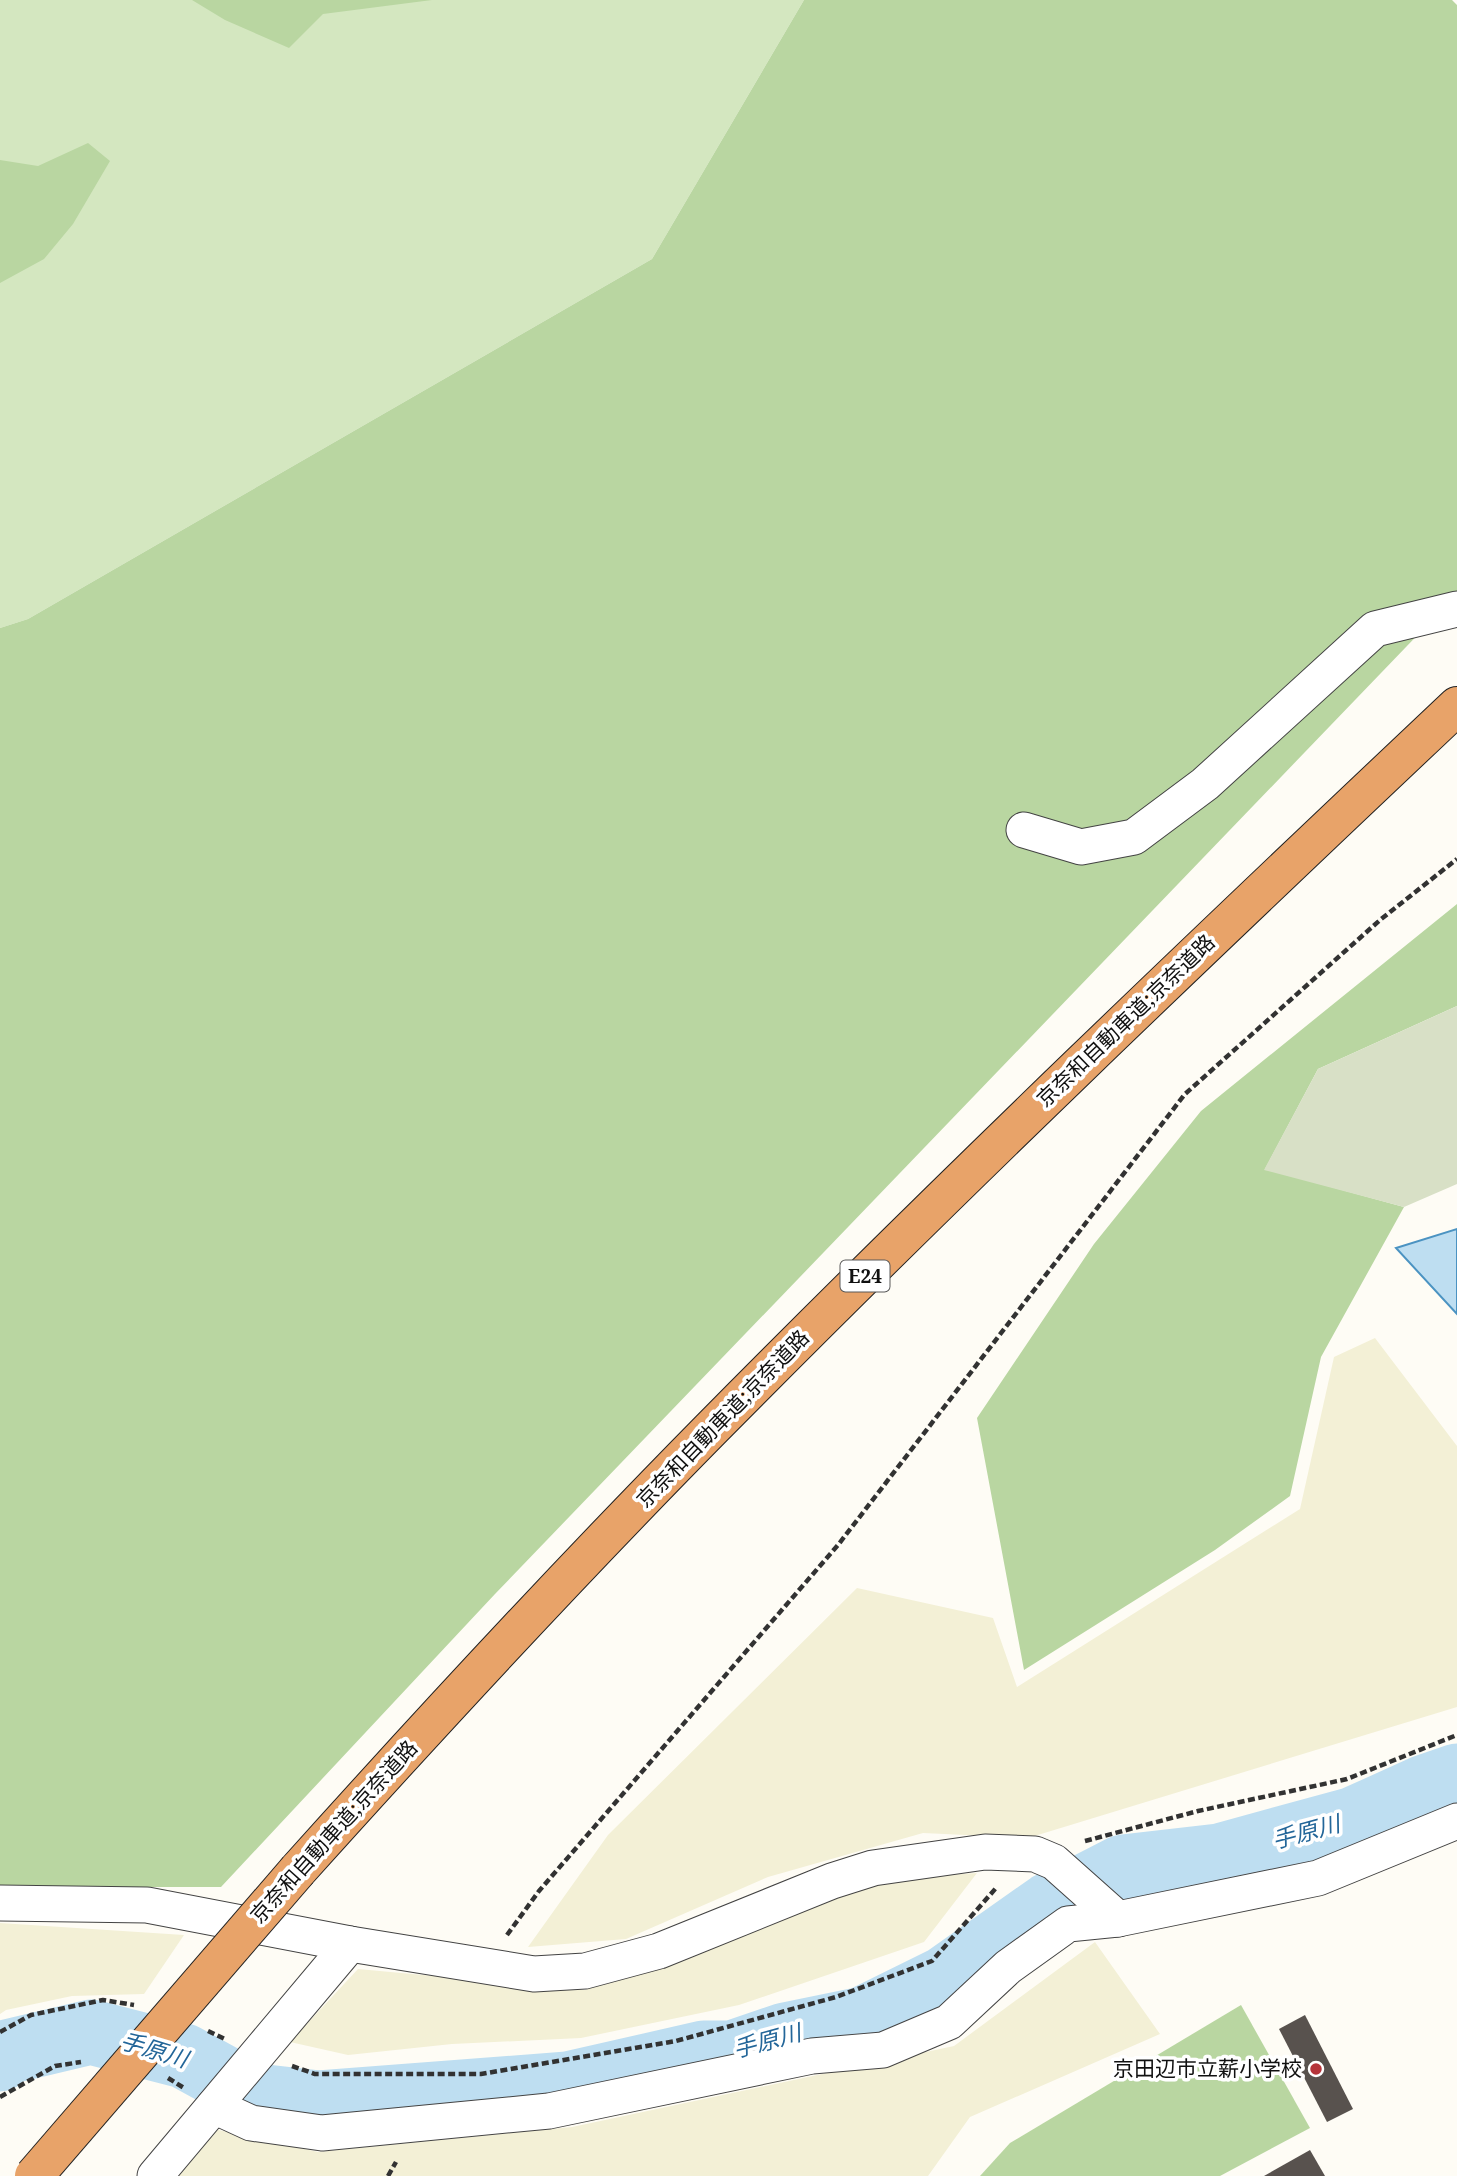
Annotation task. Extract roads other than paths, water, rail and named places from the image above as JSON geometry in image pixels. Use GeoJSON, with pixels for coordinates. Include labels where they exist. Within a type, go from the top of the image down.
{"type":"FeatureCollection","features":[{"type":"Feature","properties":{"kind":"highway","name":"京奈和自動車道;京奈道路"},"geometry":{"type":"LineString","coordinates":[[34,2176],[298,1870],[390,1768],[708,1433],[860,1280],[1204,945],[1457,706]]}},
{"type":"Feature","properties":{"kind":"street"},"geometry":{"type":"LineString","coordinates":[[1024,830],[1081,848],[1134,837],[1205,784],[1375,629],[1457,609]]}},
{"type":"Feature","properties":{"kind":"street"},"geometry":{"type":"LineString","coordinates":[[214,2106],[251,2123],[322,2133],[549,2111],[812,2056],[883,2050],[949,2022],[1008,1967],[1068,1924],[1111,1913],[1318,1878],[1457,1821]]}},
{"type":"Feature","properties":{"kind":"street"},"geometry":{"type":"LineString","coordinates":[[0,1903],[147,1905],[350,1944],[534,1974],[584,1971],[659,1951],[832,1881],[873,1868],[985,1852],[1044,1858],[1111,1913]]}},
{"type":"Feature","properties":{"kind":"street"},"geometry":{"type":"LineString","coordinates":[[155,2176],[350,1944]]}},
{"type":"Feature","properties":{"kind":"water"},"geometry":{"type":"Polygon","coordinates":[[[1457,1229],[1457,1314],[1396,1248],[1457,1229]]]}},
{"type":"Feature","properties":{"kind":"waterway","name":"手原川"},"geometry":{"type":"LineString","coordinates":[[0,2059],[7,2052],[91,2032],[184,2056],[257,2096],[319,2103],[568,2084],[704,2053],[732,2053],[785,2035],[863,2019],[944,1979],[1049,1905],[1123,1867],[1219,1856],[1354,1819],[1425,1787],[1457,1776]]}},
{"type":"Feature","properties":{"kind":"place","name":"京田辺市立薪小学校"},"geometry":{"type":"Point","coordinates":[1316,2069]}}]}
